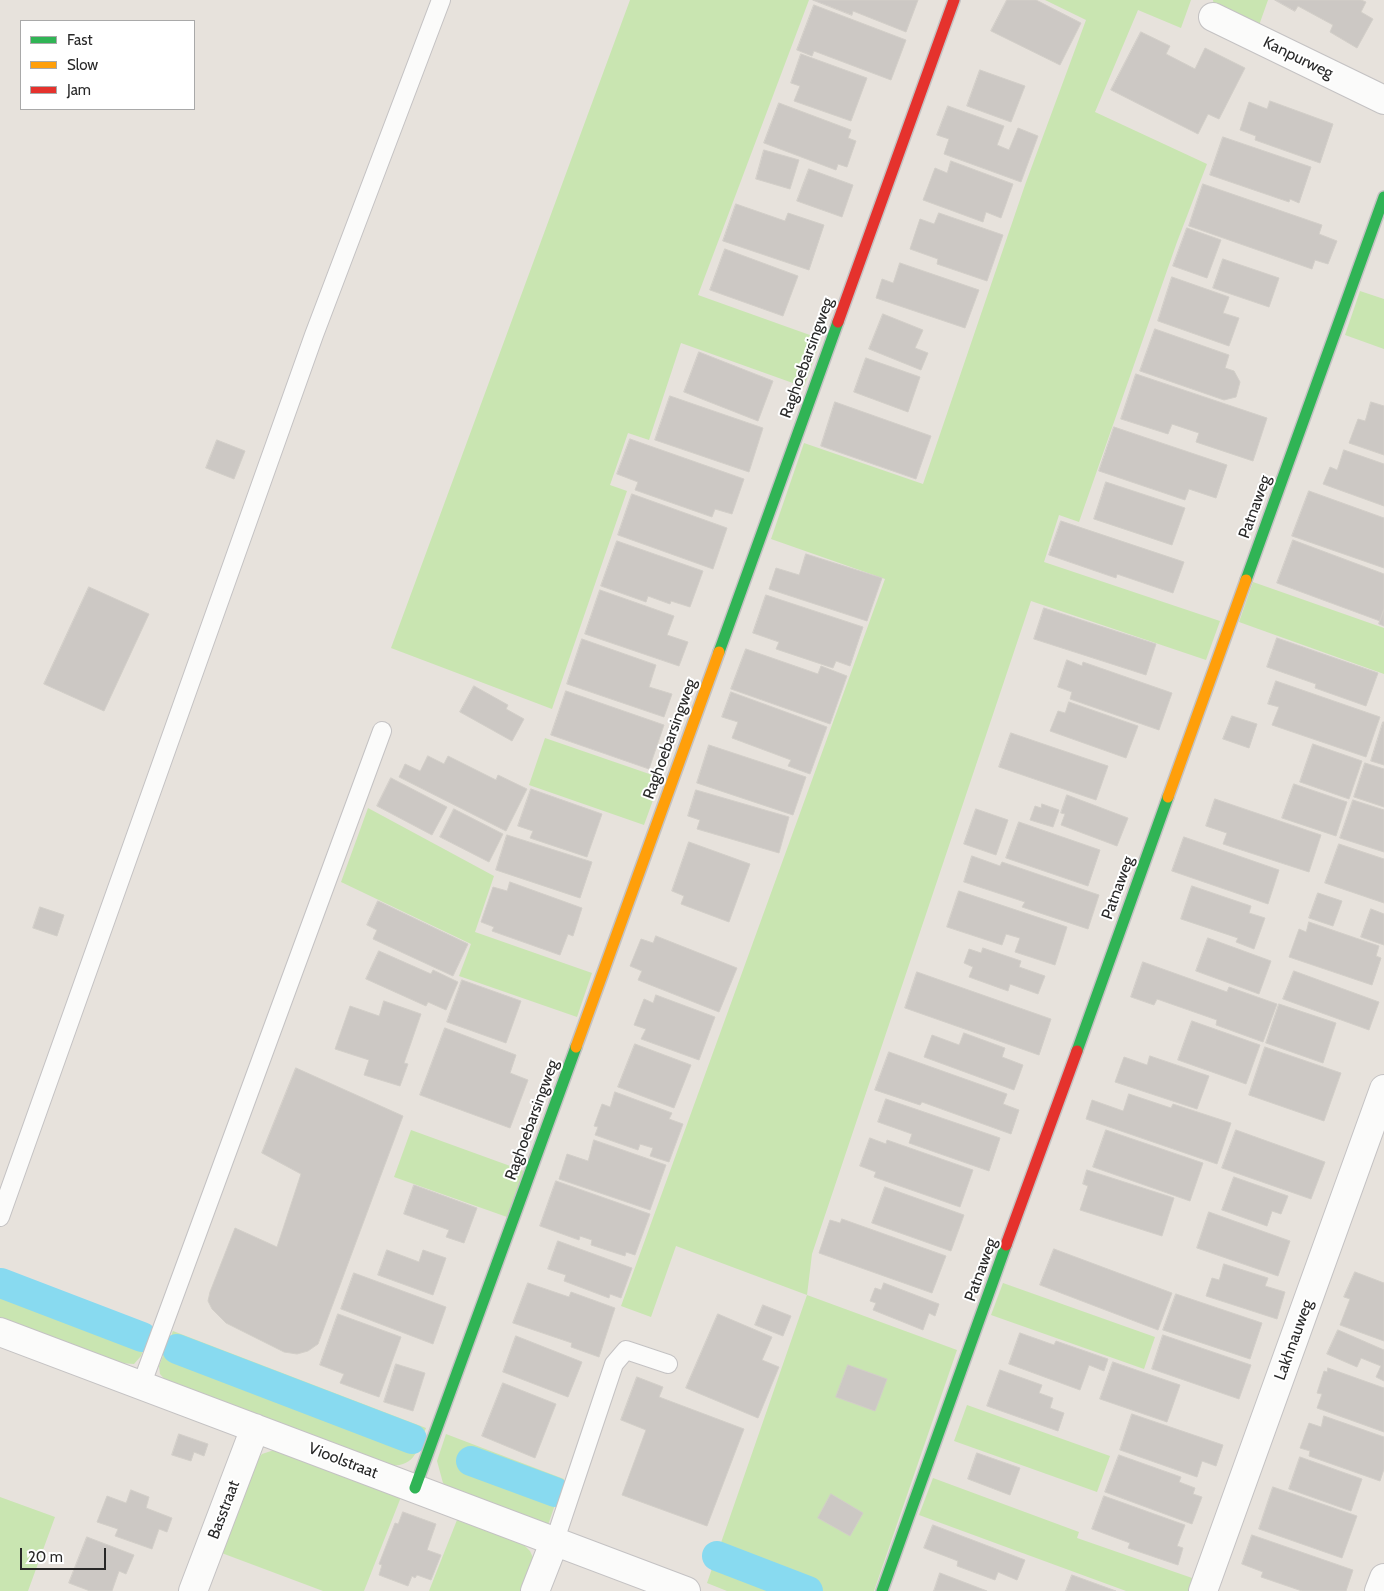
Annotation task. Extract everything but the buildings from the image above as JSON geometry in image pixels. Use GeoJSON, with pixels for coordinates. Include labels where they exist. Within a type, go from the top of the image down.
{"type":"FeatureCollection","features":[{"type":"Feature","properties":{"kind":"street","name":"Raghoebarsingweg"},"geometry":{"type":"LineString","coordinates":[[415,1488],[954,0]]}},
{"type":"Feature","properties":{"kind":"street","name":"Kanpurweg"},"geometry":{"type":"LineString","coordinates":[[1212,17],[1384,100]]}},
{"type":"Feature","properties":{"kind":"street","name":"Patnaweg"},"geometry":{"type":"LineString","coordinates":[[882,1591],[1384,197]]}},
{"type":"Feature","properties":{"kind":"street","name":"Lakhnauweg"},"geometry":{"type":"LineString","coordinates":[[1204,1591],[1384,1089]]}},
{"type":"Feature","properties":{"kind":"street","name":"Vioolstraat"},"geometry":{"type":"LineString","coordinates":[[0,1332],[686,1591]]}},
{"type":"Feature","properties":{"kind":"street","name":"Basstraat"},"geometry":{"type":"LineString","coordinates":[[192,1591],[255,1428]]}},
{"type":"Feature","properties":{"kind":"street"},"geometry":{"type":"LineString","coordinates":[[535,1591],[555,1540]]}},
{"type":"Feature","properties":{"kind":"street"},"geometry":{"type":"LineString","coordinates":[[1379,1591],[1384,1578]]}},
{"type":"Feature","properties":{"kind":"lane"},"geometry":{"type":"LineString","coordinates":[[0,1217],[314,335],[441,0]]}},
{"type":"Feature","properties":{"kind":"lane"},"geometry":{"type":"LineString","coordinates":[[141,1386],[382,731]]}},
{"type":"Feature","properties":{"kind":"lane"},"geometry":{"type":"LineString","coordinates":[[555,1540],[614,1364],[626,1350],[668,1364]]}},
{"type":"Feature","properties":{"kind":"green space"},"geometry":{"type":"Polygon","coordinates":[[[630,0],[809,0],[698,295],[821,339],[804,387],[681,343],[649,440],[628,433],[610,485],[627,491],[552,709],[391,648],[630,0]]]}},
{"type":"Feature","properties":{"kind":"green space"},"geometry":{"type":"Polygon","coordinates":[[[1045,0],[1191,0],[1181,28],[1138,10],[1095,112],[1207,164],[1177,242],[1079,522],[1059,515],[1044,562],[1220,621],[1206,660],[1031,601],[812,1254],[807,1295],[676,1246],[651,1317],[621,1306],[885,579],[771,539],[804,443],[923,484],[1025,185],[1086,20],[1045,0]]]}},
{"type":"Feature","properties":{"kind":"green space"},"geometry":{"type":"Polygon","coordinates":[[[1213,0],[1268,0],[1257,31],[1214,6],[1213,0]]]}},
{"type":"Feature","properties":{"kind":"green space"},"geometry":{"type":"Polygon","coordinates":[[[1360,291],[1384,299],[1384,349],[1345,335],[1360,291]]]}},
{"type":"Feature","properties":{"kind":"green space"},"geometry":{"type":"Polygon","coordinates":[[[1253,582],[1384,628],[1384,674],[1239,622],[1253,582]]]}},
{"type":"Feature","properties":{"kind":"green space"},"geometry":{"type":"Polygon","coordinates":[[[545,738],[661,778],[644,825],[529,785],[545,738]]]}},
{"type":"Feature","properties":{"kind":"green space"},"geometry":{"type":"Polygon","coordinates":[[[368,808],[494,876],[475,932],[592,973],[577,1017],[459,976],[471,944],[341,882],[368,808]]]}},
{"type":"Feature","properties":{"kind":"green space"},"geometry":{"type":"Polygon","coordinates":[[[411,1130],[524,1171],[507,1217],[394,1177],[411,1130]]]}},
{"type":"Feature","properties":{"kind":"green space"},"geometry":{"type":"Polygon","coordinates":[[[0,1274],[150,1331],[141,1356],[134,1364],[120,1363],[0,1317],[0,1274]]]}},
{"type":"Feature","properties":{"kind":"green space"},"geometry":{"type":"Polygon","coordinates":[[[1003,1283],[1155,1337],[1144,1369],[991,1315],[1003,1283]]]}},
{"type":"Feature","properties":{"kind":"green space"},"geometry":{"type":"Polygon","coordinates":[[[807,1295],[957,1350],[874,1591],[727,1591],[707,1583],[807,1295]]]}},
{"type":"Feature","properties":{"kind":"green space"},"geometry":{"type":"Polygon","coordinates":[[[173,1331],[426,1428],[416,1453],[401,1465],[381,1466],[167,1382],[160,1374],[159,1366],[173,1331]]]}},
{"type":"Feature","properties":{"kind":"green space"},"geometry":{"type":"Polygon","coordinates":[[[967,1405],[1110,1456],[1097,1492],[954,1441],[967,1405]]]}},
{"type":"Feature","properties":{"kind":"green space"},"geometry":{"type":"Polygon","coordinates":[[[446,1434],[564,1479],[548,1525],[451,1489],[443,1483],[437,1461],[446,1434]]]}},
{"type":"Feature","properties":{"kind":"green space"},"geometry":{"type":"Polygon","coordinates":[[[274,1450],[401,1497],[364,1591],[323,1591],[219,1552],[253,1465],[262,1454],[274,1450]]]}},
{"type":"Feature","properties":{"kind":"green space"},"geometry":{"type":"Polygon","coordinates":[[[933,1478],[1079,1532],[1077,1538],[1195,1579],[1191,1591],[1126,1591],[919,1515],[933,1478]]]}},
{"type":"Feature","properties":{"kind":"green space"},"geometry":{"type":"Polygon","coordinates":[[[0,1497],[55,1517],[28,1591],[0,1591],[0,1497]]]}},
{"type":"Feature","properties":{"kind":"green space"},"geometry":{"type":"Polygon","coordinates":[[[457,1520],[523,1544],[530,1551],[534,1560],[525,1591],[429,1591],[457,1520]]]}},
{"type":"Feature","properties":{"kind":"waterway"},"geometry":{"type":"LineString","coordinates":[[1,1283],[142,1337]]}},
{"type":"Feature","properties":{"kind":"waterway"},"geometry":{"type":"LineString","coordinates":[[177,1349],[412,1439]]}},
{"type":"Feature","properties":{"kind":"waterway"},"geometry":{"type":"LineString","coordinates":[[471,1461],[555,1492]]}},
{"type":"Feature","properties":{"kind":"waterway"},"geometry":{"type":"LineString","coordinates":[[717,1556],[808,1591]]}},
{"type":"Feature","properties":{"kind":"traffic: fast"},"geometry":{"type":"LineString","coordinates":[[1246,580],[1384,197]]}},
{"type":"Feature","properties":{"kind":"traffic: fast"},"geometry":{"type":"LineString","coordinates":[[719,652],[838,322]]}},
{"type":"Feature","properties":{"kind":"traffic: fast"},"geometry":{"type":"LineString","coordinates":[[1077,1051],[1168,797]]}},
{"type":"Feature","properties":{"kind":"traffic: fast"},"geometry":{"type":"LineString","coordinates":[[415,1488],[576,1047]]}},
{"type":"Feature","properties":{"kind":"traffic: fast"},"geometry":{"type":"LineString","coordinates":[[882,1591],[1006,1245]]}},
{"type":"Feature","properties":{"kind":"traffic: slow"},"geometry":{"type":"LineString","coordinates":[[1168,797],[1246,580]]}},
{"type":"Feature","properties":{"kind":"traffic: slow"},"geometry":{"type":"LineString","coordinates":[[576,1047],[719,652]]}},
{"type":"Feature","properties":{"kind":"traffic: jam"},"geometry":{"type":"LineString","coordinates":[[838,322],[954,0]]}},
{"type":"Feature","properties":{"kind":"traffic: jam"},"geometry":{"type":"LineString","coordinates":[[1006,1245],[1077,1051]]}}]}
